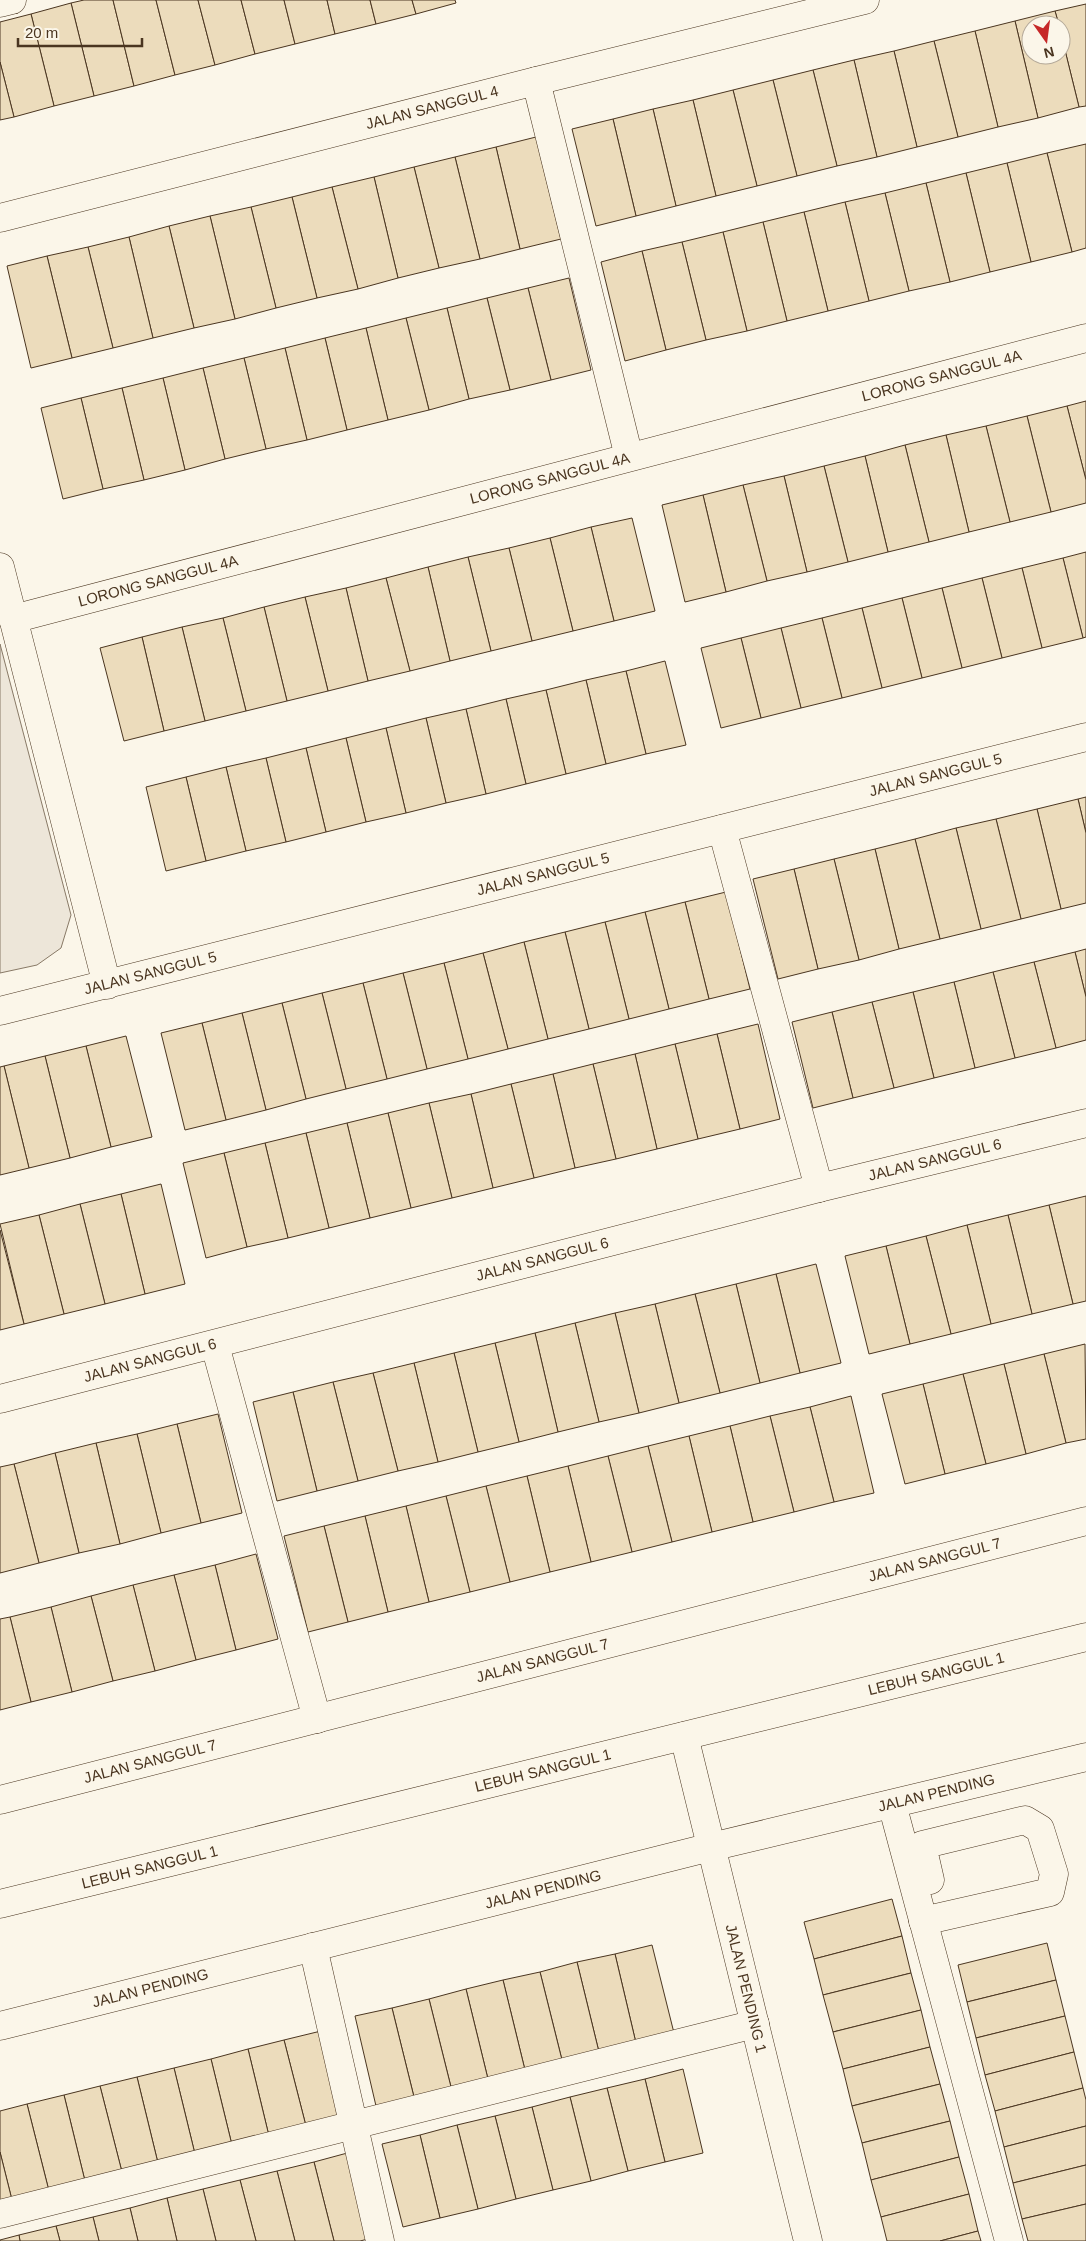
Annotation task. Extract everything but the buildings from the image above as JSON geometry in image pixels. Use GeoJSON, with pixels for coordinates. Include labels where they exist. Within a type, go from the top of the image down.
{"type":"FeatureCollection","features":[{"type":"Feature","properties":{"kind":"street"},"geometry":{"type":"LineString","coordinates":[[0,3],[12,0]]}},
{"type":"Feature","properties":{"kind":"street","name":"JALAN SANGGUL 4"},"geometry":{"type":"LineString","coordinates":[[0,218],[536,81],[865,0]]}},
{"type":"Feature","properties":{"kind":"street"},"geometry":{"type":"LineString","coordinates":[[536,81],[629,457]]}},
{"type":"Feature","properties":{"kind":"street","name":"LORONG SANGGUL 4A"},"geometry":{"type":"LineString","coordinates":[[13,619],[1086,338]]}},
{"type":"Feature","properties":{"kind":"street"},"geometry":{"type":"LineString","coordinates":[[0,567],[107,985]]}},
{"type":"Feature","properties":{"kind":"street","name":"JALAN SANGGUL 5"},"geometry":{"type":"LineString","coordinates":[[0,1011],[1086,737]]}},
{"type":"Feature","properties":{"kind":"street"},"geometry":{"type":"LineString","coordinates":[[722,829],[820,1188]]}},
{"type":"Feature","properties":{"kind":"street","name":"JALAN SANGGUL 6"},"geometry":{"type":"LineString","coordinates":[[0,1400],[820,1188],[1086,1123]]}},
{"type":"Feature","properties":{"kind":"street"},"geometry":{"type":"LineString","coordinates":[[215,1345],[317,1719]]}},
{"type":"Feature","properties":{"kind":"street","name":"JALAN SANGGUL 7"},"geometry":{"type":"LineString","coordinates":[[0,1800],[1086,1521]]}},
{"type":"Feature","properties":{"kind":"street","name":"LEBUH SANGGUL 1"},"geometry":{"type":"LineString","coordinates":[[0,1904],[1086,1637]]}},
{"type":"Feature","properties":{"kind":"street","name":"JALAN PENDING 1"},"geometry":{"type":"LineString","coordinates":[[684,1736],[806,2240]]}},
{"type":"Feature","properties":{"kind":"street","name":"JALAN PENDING"},"geometry":{"type":"LineString","coordinates":[[0,2026],[711,1847],[1086,1757]]}},
{"type":"Feature","properties":{"kind":"street"},"geometry":{"type":"LineString","coordinates":[[892,1804],[930,1920],[1009,2241]]}},
{"type":"Feature","properties":{"kind":"street"},"geometry":{"type":"LineString","coordinates":[[1025,1820],[1040,1830],[1054,1874],[1050,1892],[930,1920],[922,1845],[1025,1820]]}},
{"type":"Feature","properties":{"kind":"street"},"geometry":{"type":"LineString","coordinates":[[313,1947],[380,2241]]}},
{"type":"Feature","properties":{"kind":"street"},"geometry":{"type":"LineString","coordinates":[[0,2214],[755,2024]]}},
{"type":"Feature","properties":{"kind":"shaded area"},"geometry":{"type":"Polygon","coordinates":[[[0,644],[71,915],[61,948],[37,965],[0,973],[0,644]]]}}]}
